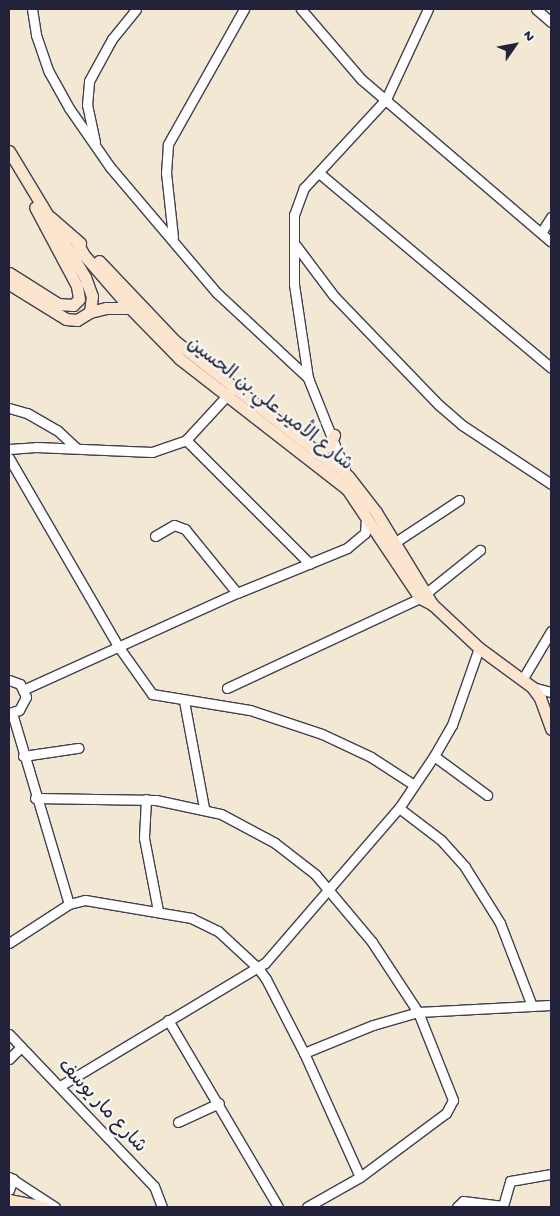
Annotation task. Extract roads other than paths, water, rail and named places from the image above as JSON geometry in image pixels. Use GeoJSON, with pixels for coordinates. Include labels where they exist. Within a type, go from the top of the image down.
{"type":"FeatureCollection","features":[{"type":"Feature","properties":{"kind":"street"},"geometry":{"type":"LineString","coordinates":[[32,9],[36,35],[49,72],[96,147],[140,204],[173,237],[217,293],[308,378]]}},
{"type":"Feature","properties":{"kind":"street"},"geometry":{"type":"LineString","coordinates":[[96,147],[87,105],[89,81],[112,39],[136,9]]}},
{"type":"Feature","properties":{"kind":"street"},"geometry":{"type":"LineString","coordinates":[[173,237],[166,173],[168,144],[244,9]]}},
{"type":"Feature","properties":{"kind":"street"},"geometry":{"type":"LineString","coordinates":[[301,9],[342,60],[551,242]]}},
{"type":"Feature","properties":{"kind":"street"},"geometry":{"type":"LineString","coordinates":[[536,9],[551,22]]}},
{"type":"Feature","properties":{"kind":"street"},"geometry":{"type":"LineString","coordinates":[[347,489],[348,476],[334,435],[308,378],[297,319],[294,243],[298,198],[386,99],[425,10]]}},
{"type":"Feature","properties":{"kind":"street","name":"شارع الأمير علي بن الحسين"},"geometry":{"type":"LineString","coordinates":[[9,151],[46,218]]}},
{"type":"Feature","properties":{"kind":"street","name":"شارع الأمير علي بن الحسين"},"geometry":{"type":"LineString","coordinates":[[9,164],[46,218],[75,239],[175,341],[231,392],[347,489],[426,598],[479,648],[532,687],[540,698],[551,728]]}},
{"type":"Feature","properties":{"kind":"street"},"geometry":{"type":"LineString","coordinates":[[319,173],[551,368]]}},
{"type":"Feature","properties":{"kind":"street"},"geometry":{"type":"LineString","coordinates":[[541,233],[551,217]]}},
{"type":"Feature","properties":{"kind":"street"},"geometry":{"type":"LineString","coordinates":[[9,273],[58,304],[73,305],[79,299],[77,286],[46,218]]}},
{"type":"Feature","properties":{"kind":"street"},"geometry":{"type":"LineString","coordinates":[[46,218],[91,290],[90,312]]}},
{"type":"Feature","properties":{"kind":"street","name":"شارع الأمير علي بن الحسين"},"geometry":{"type":"LineString","coordinates":[[75,239],[84,255],[130,308],[180,359],[319,452],[348,476],[363,492],[426,598]]}},
{"type":"Feature","properties":{"kind":"street"},"geometry":{"type":"LineString","coordinates":[[294,243],[334,296],[439,405],[462,425],[551,484]]}},
{"type":"Feature","properties":{"kind":"street"},"geometry":{"type":"LineString","coordinates":[[9,284],[66,319],[77,320],[90,312],[114,307],[130,308]]}},
{"type":"Feature","properties":{"kind":"street"},"geometry":{"type":"LineString","coordinates":[[9,449],[76,448],[152,452],[186,440],[231,392]]}},
{"type":"Feature","properties":{"kind":"street"},"geometry":{"type":"LineString","coordinates":[[9,408],[27,413],[57,430],[76,448]]}},
{"type":"Feature","properties":{"kind":"street"},"geometry":{"type":"LineString","coordinates":[[319,452],[330,444],[334,435]]}},
{"type":"Feature","properties":{"kind":"street"},"geometry":{"type":"LineString","coordinates":[[186,440],[310,564]]}},
{"type":"Feature","properties":{"kind":"street"},"geometry":{"type":"LineString","coordinates":[[9,458],[118,646],[152,694],[184,701],[250,710],[322,734],[372,757],[414,785]]}},
{"type":"Feature","properties":{"kind":"street"},"geometry":{"type":"LineString","coordinates":[[394,543],[459,500]]}},
{"type":"Feature","properties":{"kind":"street"},"geometry":{"type":"LineString","coordinates":[[25,689],[236,593],[354,545],[365,533],[366,513]]}},
{"type":"Feature","properties":{"kind":"street"},"geometry":{"type":"LineString","coordinates":[[155,536],[174,525],[185,529],[236,593]]}},
{"type":"Feature","properties":{"kind":"street"},"geometry":{"type":"LineString","coordinates":[[227,688],[426,598],[480,550]]}},
{"type":"Feature","properties":{"kind":"street"},"geometry":{"type":"LineString","coordinates":[[522,680],[551,631]]}},
{"type":"Feature","properties":{"kind":"street"},"geometry":{"type":"LineString","coordinates":[[60,1086],[258,968],[330,888],[398,808],[414,785],[452,725],[479,648]]}},
{"type":"Feature","properties":{"kind":"street"},"geometry":{"type":"LineString","coordinates":[[9,680],[20,684],[25,689],[24,704],[10,713],[69,904]]}},
{"type":"Feature","properties":{"kind":"street"},"geometry":{"type":"LineString","coordinates":[[532,687],[551,692]]}},
{"type":"Feature","properties":{"kind":"street"},"geometry":{"type":"LineString","coordinates":[[184,701],[204,808]]}},
{"type":"Feature","properties":{"kind":"street"},"geometry":{"type":"LineString","coordinates":[[23,756],[78,748]]}},
{"type":"Feature","properties":{"kind":"street"},"geometry":{"type":"LineString","coordinates":[[434,756],[487,796]]}},
{"type":"Feature","properties":{"kind":"street"},"geometry":{"type":"LineString","coordinates":[[36,798],[146,799],[204,808],[249,826],[276,843],[330,888],[372,942],[418,1012],[453,1096],[452,1103],[446,1113],[360,1177],[307,1207]]}},
{"type":"Feature","properties":{"kind":"street"},"geometry":{"type":"LineString","coordinates":[[146,799],[144,838],[158,911]]}},
{"type":"Feature","properties":{"kind":"street"},"geometry":{"type":"LineString","coordinates":[[398,808],[441,840],[465,867],[500,923],[532,1006]]}},
{"type":"Feature","properties":{"kind":"street"},"geometry":{"type":"LineString","coordinates":[[9,943],[69,904],[95,901],[191,918],[218,931],[258,968],[304,1053],[360,1177]]}},
{"type":"Feature","properties":{"kind":"street"},"geometry":{"type":"LineString","coordinates":[[304,1053],[373,1025],[418,1012],[551,1005]]}},
{"type":"Feature","properties":{"kind":"street"},"geometry":{"type":"LineString","coordinates":[[168,1020],[219,1103],[278,1207]]}},
{"type":"Feature","properties":{"kind":"street","name":"شارع مار يوسف"},"geometry":{"type":"LineString","coordinates":[[9,1034],[154,1186],[162,1207]]}},
{"type":"Feature","properties":{"kind":"street"},"geometry":{"type":"LineString","coordinates":[[9,1059],[21,1047]]}},
{"type":"Feature","properties":{"kind":"street"},"geometry":{"type":"LineString","coordinates":[[178,1122],[219,1103]]}},
{"type":"Feature","properties":{"kind":"street"},"geometry":{"type":"LineString","coordinates":[[457,1207],[463,1201],[503,1206],[510,1181],[551,1174]]}},
{"type":"Feature","properties":{"kind":"street"},"geometry":{"type":"LineString","coordinates":[[9,1190],[11,1178],[55,1207]]}},
{"type":"Feature","properties":{"kind":"street"},"geometry":{"type":"LineString","coordinates":[[9,1200],[44,1207]]}}]}
